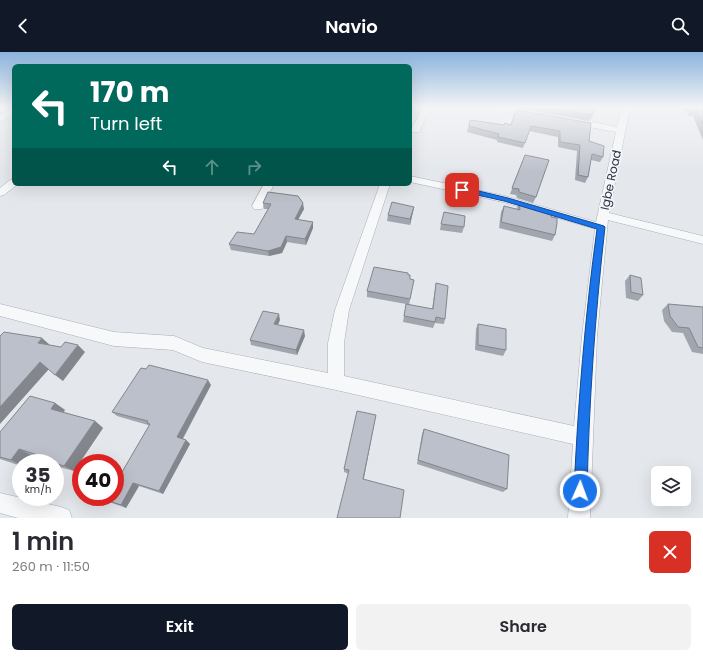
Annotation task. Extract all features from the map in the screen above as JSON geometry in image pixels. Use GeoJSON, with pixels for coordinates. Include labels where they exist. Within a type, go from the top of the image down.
{"type":"FeatureCollection","features":[{"type":"Feature","properties":{"kind":"street"},"geometry":{"type":"LineString","coordinates":[[614,129],[621,130]]}},
{"type":"Feature","properties":{"kind":"street","name":"Igbe Road"},"geometry":{"type":"LineString","coordinates":[[579,518],[582,437],[592,304],[602,221],[621,130]]}},
{"type":"Feature","properties":{"kind":"street"},"geometry":{"type":"LineString","coordinates":[[412,179],[602,221],[703,240]]}},
{"type":"Feature","properties":{"kind":"street"},"geometry":{"type":"LineString","coordinates":[[0,193],[12,184]]}},
{"type":"Feature","properties":{"kind":"street"},"geometry":{"type":"LineString","coordinates":[[258,206],[268,186]]}},
{"type":"Feature","properties":{"kind":"street"},"geometry":{"type":"LineString","coordinates":[[336,382],[336,343],[342,310],[384,186]]}},
{"type":"Feature","properties":{"kind":"street"},"geometry":{"type":"LineString","coordinates":[[0,310],[114,339],[146,340],[174,344],[202,355],[336,382],[582,437]]}},
{"type":"Feature","properties":{"kind":"street"},"geometry":{"type":"LineString","coordinates":[[0,503],[61,518]]}},
{"type":"Feature","properties":{"kind":"building"},"geometry":{"type":"Polygon","coordinates":[[[479,129],[530,129],[525,143],[498,137],[499,134],[479,129]]]}},
{"type":"Feature","properties":{"kind":"building"},"geometry":{"type":"Polygon","coordinates":[[[547,129],[590,129],[589,141],[604,146],[603,157],[592,154],[588,177],[578,175],[580,145],[560,142],[560,131],[547,129]]]}},
{"type":"Feature","properties":{"kind":"building"},"geometry":{"type":"Polygon","coordinates":[[[525,155],[549,160],[536,197],[519,192],[519,189],[512,188],[525,155]]]}},
{"type":"Feature","properties":{"kind":"building"},"geometry":{"type":"Polygon","coordinates":[[[268,192],[298,196],[303,203],[295,219],[313,222],[305,239],[286,236],[281,247],[268,251],[229,244],[237,232],[254,234],[271,204],[263,203],[268,192]]]}},
{"type":"Feature","properties":{"kind":"building"},"geometry":{"type":"Polygon","coordinates":[[[392,202],[414,207],[410,219],[388,215],[392,202]]]}},
{"type":"Feature","properties":{"kind":"building"},"geometry":{"type":"Polygon","coordinates":[[[519,202],[533,206],[532,209],[552,214],[551,217],[557,218],[555,235],[501,222],[504,206],[520,210],[519,202]]]}},
{"type":"Feature","properties":{"kind":"building"},"geometry":{"type":"Polygon","coordinates":[[[444,212],[465,216],[464,227],[441,224],[444,212]]]}},
{"type":"Feature","properties":{"kind":"building"},"geometry":{"type":"Polygon","coordinates":[[[374,267],[408,273],[408,275],[410,275],[410,279],[414,280],[410,299],[367,291],[374,267]]]}},
{"type":"Feature","properties":{"kind":"building"},"geometry":{"type":"Polygon","coordinates":[[[630,275],[641,278],[643,295],[631,292],[630,275]]]}},
{"type":"Feature","properties":{"kind":"building"},"geometry":{"type":"Polygon","coordinates":[[[436,283],[448,286],[445,319],[436,317],[435,322],[404,316],[406,304],[433,309],[436,283]]]}},
{"type":"Feature","properties":{"kind":"building"},"geometry":{"type":"Polygon","coordinates":[[[668,304],[703,307],[703,348],[698,347],[689,328],[678,327],[670,316],[668,304]]]}},
{"type":"Feature","properties":{"kind":"building"},"geometry":{"type":"Polygon","coordinates":[[[263,311],[279,314],[274,324],[304,330],[296,350],[250,340],[263,311]]]}},
{"type":"Feature","properties":{"kind":"building"},"geometry":{"type":"Polygon","coordinates":[[[478,324],[506,329],[506,350],[478,345],[478,324]]]}},
{"type":"Feature","properties":{"kind":"building"},"geometry":{"type":"Polygon","coordinates":[[[4,332],[42,338],[38,343],[61,347],[65,342],[78,345],[55,375],[40,362],[0,407],[0,336],[4,332]]]}},
{"type":"Feature","properties":{"kind":"building"},"geometry":{"type":"Polygon","coordinates":[[[149,365],[208,380],[177,437],[186,440],[159,491],[133,483],[124,500],[124,469],[150,424],[147,423],[148,421],[112,412],[141,368],[146,369],[149,365]]]}},
{"type":"Feature","properties":{"kind":"building"},"geometry":{"type":"Polygon","coordinates":[[[30,396],[55,403],[51,409],[95,421],[64,466],[64,454],[35,454],[19,449],[15,454],[12,454],[11,460],[0,457],[0,432],[30,396]]]}},
{"type":"Feature","properties":{"kind":"building"},"geometry":{"type":"Polygon","coordinates":[[[357,411],[376,415],[363,479],[404,490],[400,518],[337,518],[349,470],[344,469],[357,411]]]}},
{"type":"Feature","properties":{"kind":"building"},"geometry":{"type":"Polygon","coordinates":[[[424,429],[509,455],[507,489],[418,460],[424,429]]]}},
{"type":"Feature","properties":{"kind":"route"},"geometry":{"type":"LineString","coordinates":[[462,190],[505,199],[601,227],[592,304],[582,437],[580,491]]}}]}
